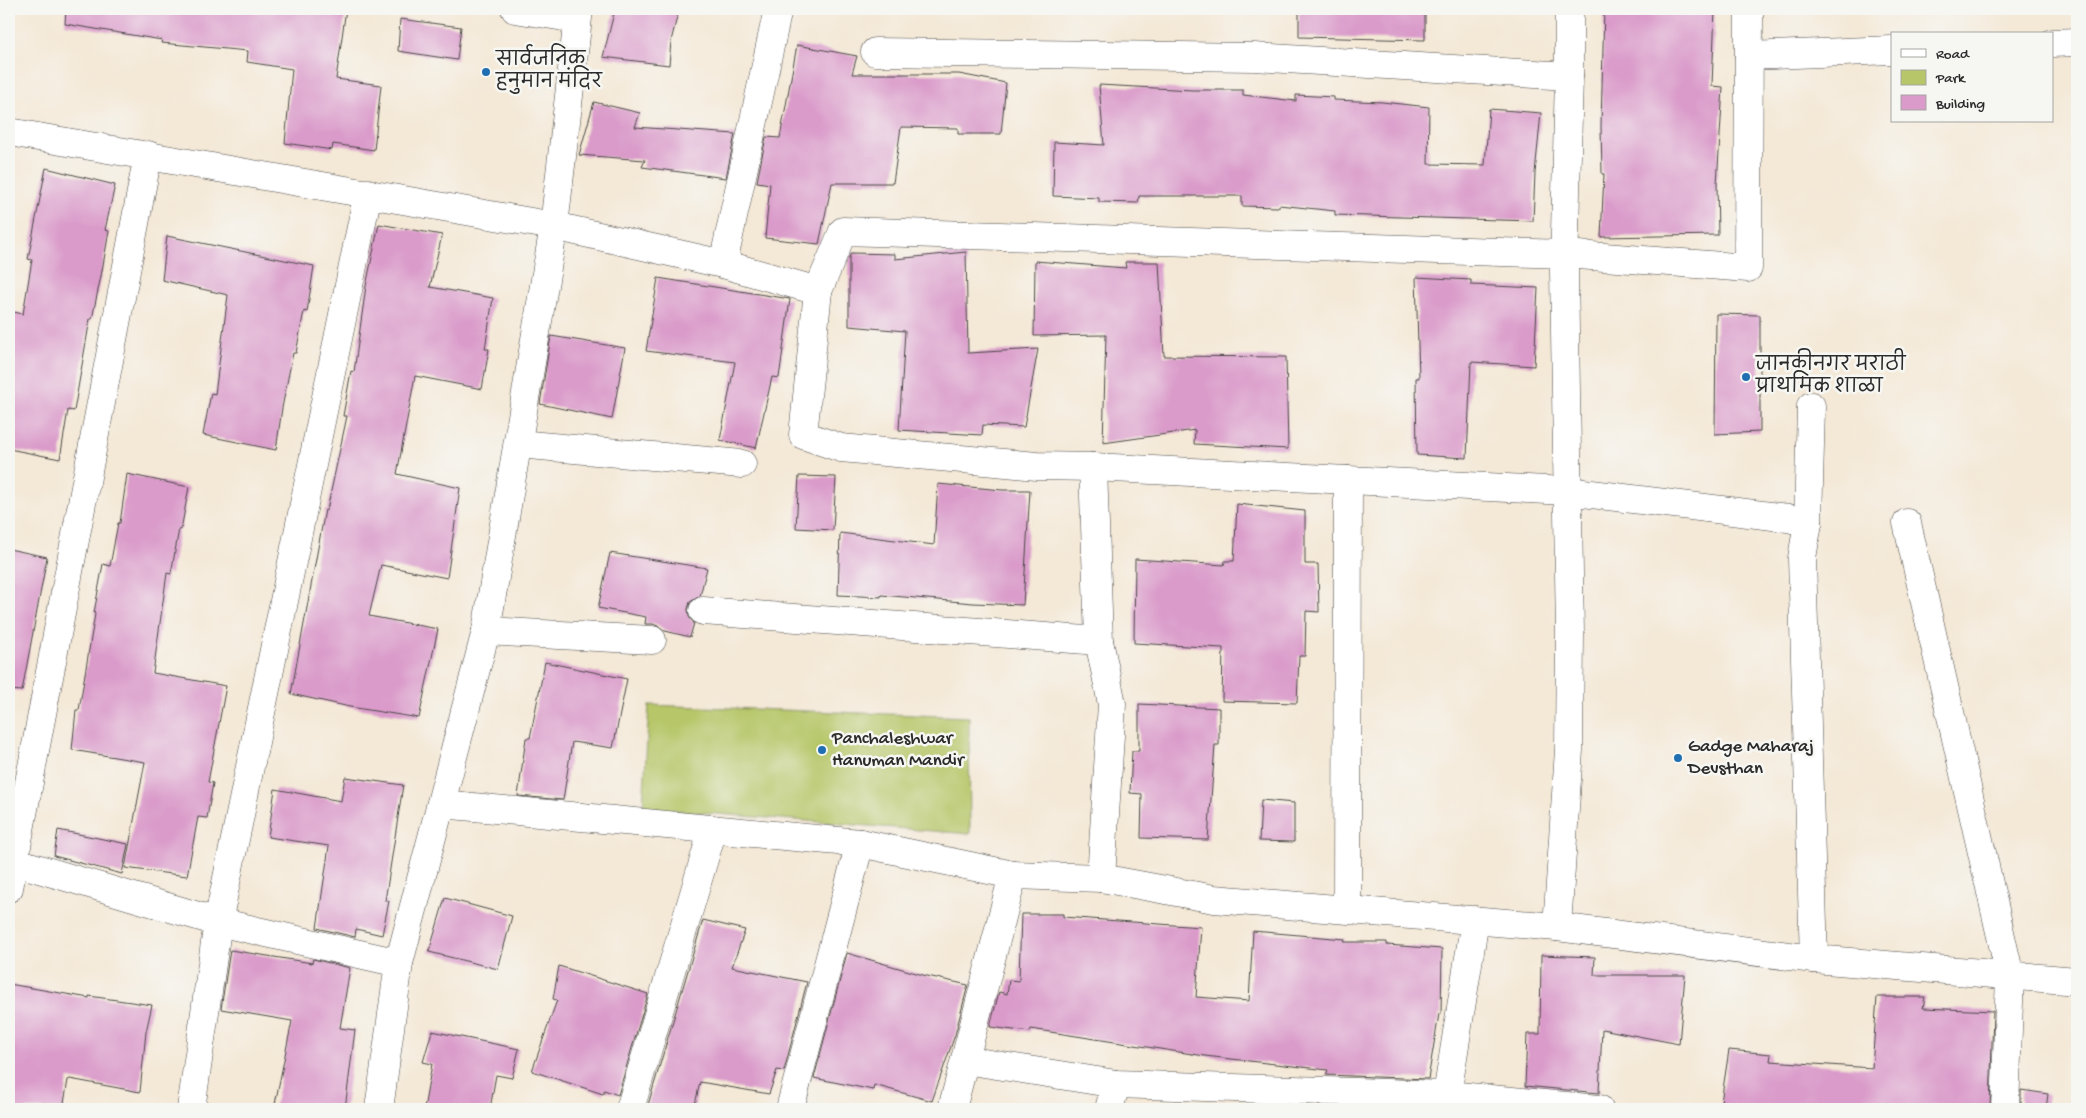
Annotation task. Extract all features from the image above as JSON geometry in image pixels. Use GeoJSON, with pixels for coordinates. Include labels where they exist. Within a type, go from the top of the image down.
{"type":"FeatureCollection","features":[{"type":"Feature","properties":{"kind":"street"},"geometry":{"type":"LineString","coordinates":[[379,1109],[399,963],[486,631],[554,226],[578,14],[515,9]]}},
{"type":"Feature","properties":{"kind":"street"},"geometry":{"type":"LineString","coordinates":[[723,264],[778,9]]}},
{"type":"Feature","properties":{"kind":"street"},"geometry":{"type":"LineString","coordinates":[[1557,926],[1569,750],[1570,633],[1564,254],[1569,9]]}},
{"type":"Feature","properties":{"kind":"street"},"geometry":{"type":"LineString","coordinates":[[1749,9],[1748,268],[1564,254],[843,231],[818,291],[803,435],[841,448],[1037,466],[1093,467],[1567,491],[1788,518],[1808,523]]}},
{"type":"Feature","properties":{"kind":"street"},"geometry":{"type":"LineString","coordinates":[[2054,43],[2077,42]]}},
{"type":"Feature","properties":{"kind":"street"},"geometry":{"type":"LineString","coordinates":[[1749,56],[1891,50]]}},
{"type":"Feature","properties":{"kind":"street"},"geometry":{"type":"LineString","coordinates":[[875,52],[1254,57],[1569,76]]}},
{"type":"Feature","properties":{"kind":"street"},"geometry":{"type":"LineString","coordinates":[[9,132],[554,226],[723,264],[818,291]]}},
{"type":"Feature","properties":{"kind":"street"},"geometry":{"type":"LineString","coordinates":[[148,155],[10,870],[218,922],[399,963]]}},
{"type":"Feature","properties":{"kind":"street"},"geometry":{"type":"LineString","coordinates":[[191,1109],[218,922],[368,193]]}},
{"type":"Feature","properties":{"kind":"street"},"geometry":{"type":"LineString","coordinates":[[1811,406],[1808,523],[1802,558],[1814,959]]}},
{"type":"Feature","properties":{"kind":"street"},"geometry":{"type":"LineString","coordinates":[[518,444],[742,464]]}},
{"type":"Feature","properties":{"kind":"street"},"geometry":{"type":"LineString","coordinates":[[1093,467],[1099,641],[1112,704],[1101,878]]}},
{"type":"Feature","properties":{"kind":"street"},"geometry":{"type":"LineString","coordinates":[[1347,909],[1348,480]]}},
{"type":"Feature","properties":{"kind":"street"},"geometry":{"type":"LineString","coordinates":[[1907,523],[2010,976],[2005,1109]]}},
{"type":"Feature","properties":{"kind":"street"},"geometry":{"type":"LineString","coordinates":[[704,612],[1099,641]]}},
{"type":"Feature","properties":{"kind":"street"},"geometry":{"type":"LineString","coordinates":[[486,631],[652,640]]}},
{"type":"Feature","properties":{"kind":"street"},"geometry":{"type":"LineString","coordinates":[[441,804],[860,843],[1013,875],[1101,878],[1214,899],[1557,926],[1814,959],[2077,981]]}},
{"type":"Feature","properties":{"kind":"street"},"geometry":{"type":"LineString","coordinates":[[630,1109],[713,829]]}},
{"type":"Feature","properties":{"kind":"street"},"geometry":{"type":"LineString","coordinates":[[790,1109],[860,843]]}},
{"type":"Feature","properties":{"kind":"street"},"geometry":{"type":"LineString","coordinates":[[952,1109],[1013,875]]}},
{"type":"Feature","properties":{"kind":"street"},"geometry":{"type":"LineString","coordinates":[[1445,1102],[1475,920]]}},
{"type":"Feature","properties":{"kind":"street"},"geometry":{"type":"LineString","coordinates":[[965,1060],[1113,1096],[1445,1102],[1598,1109]]}},
{"type":"Feature","properties":{"kind":"green space"},"geometry":{"type":"Polygon","coordinates":[[[649,705],[969,717],[970,834],[643,808],[649,705]]]}},
{"type":"Feature","properties":{"kind":"building"},"geometry":{"type":"Polygon","coordinates":[[[66,9],[346,9],[336,79],[381,85],[374,150],[333,144],[332,150],[285,143],[292,69],[247,62],[248,51],[161,43],[162,40],[65,24],[66,9]]]}},
{"type":"Feature","properties":{"kind":"building"},"geometry":{"type":"Polygon","coordinates":[[[615,9],[679,9],[671,41],[669,65],[603,57],[615,9]]]}},
{"type":"Feature","properties":{"kind":"building"},"geometry":{"type":"Polygon","coordinates":[[[1299,9],[1425,9],[1425,40],[1299,37],[1299,9]]]}},
{"type":"Feature","properties":{"kind":"building"},"geometry":{"type":"Polygon","coordinates":[[[1604,9],[1715,9],[1712,86],[1723,87],[1717,184],[1718,235],[1601,237],[1604,174],[1602,174],[1601,126],[1604,9]]]}},
{"type":"Feature","properties":{"kind":"building"},"geometry":{"type":"Polygon","coordinates":[[[400,19],[461,27],[457,60],[398,51],[400,19]]]}},
{"type":"Feature","properties":{"kind":"building"},"geometry":{"type":"Polygon","coordinates":[[[797,45],[857,56],[852,74],[959,74],[1006,83],[1001,134],[958,134],[958,128],[901,127],[893,183],[832,183],[819,244],[765,238],[770,184],[757,182],[766,137],[780,138],[797,45]]]}},
{"type":"Feature","properties":{"kind":"building"},"geometry":{"type":"Polygon","coordinates":[[[1099,85],[1192,90],[1243,90],[1243,95],[1296,101],[1296,95],[1334,97],[1334,100],[1382,102],[1429,107],[1428,164],[1485,165],[1489,109],[1541,113],[1535,173],[1533,221],[1335,215],[1335,211],[1279,205],[1279,207],[1242,206],[1242,196],[1139,196],[1138,203],[1099,202],[1099,198],[1053,196],[1054,142],[1104,145],[1099,85]]]}},
{"type":"Feature","properties":{"kind":"building"},"geometry":{"type":"Polygon","coordinates":[[[594,102],[640,113],[635,127],[735,134],[726,178],[642,167],[645,160],[579,155],[594,102]]]}},
{"type":"Feature","properties":{"kind":"building"},"geometry":{"type":"Polygon","coordinates":[[[46,168],[115,185],[105,230],[109,231],[102,271],[92,319],[90,319],[74,411],[68,410],[60,459],[9,449],[9,311],[23,314],[32,260],[28,259],[46,168]]]}},
{"type":"Feature","properties":{"kind":"building"},"geometry":{"type":"Polygon","coordinates":[[[379,224],[442,235],[430,287],[493,298],[485,349],[489,349],[482,389],[415,376],[397,474],[460,488],[447,578],[381,565],[369,616],[438,629],[419,718],[350,707],[291,694],[325,510],[327,510],[347,416],[343,416],[351,371],[354,372],[366,286],[379,224]]]}},
{"type":"Feature","properties":{"kind":"building"},"geometry":{"type":"Polygon","coordinates":[[[167,236],[314,266],[307,312],[304,311],[296,353],[293,353],[276,450],[203,435],[211,393],[215,394],[228,295],[162,280],[167,236]]]}},
{"type":"Feature","properties":{"kind":"building"},"geometry":{"type":"Polygon","coordinates":[[[966,252],[968,353],[1038,349],[1024,427],[983,425],[982,435],[899,430],[905,331],[849,326],[849,258],[851,253],[895,254],[895,259],[966,252]]]}},
{"type":"Feature","properties":{"kind":"building"},"geometry":{"type":"Polygon","coordinates":[[[1035,261],[1126,268],[1125,262],[1159,262],[1164,356],[1286,357],[1288,449],[1194,444],[1195,430],[1103,443],[1106,335],[1034,336],[1035,261]]]}},
{"type":"Feature","properties":{"kind":"building"},"geometry":{"type":"Polygon","coordinates":[[[1416,277],[1471,280],[1471,285],[1538,288],[1534,366],[1471,362],[1467,458],[1417,455],[1416,378],[1419,378],[1416,277]]]}},
{"type":"Feature","properties":{"kind":"building"},"geometry":{"type":"Polygon","coordinates":[[[658,278],[790,299],[779,378],[772,377],[756,448],[720,440],[735,362],[646,351],[658,278]]]}},
{"type":"Feature","properties":{"kind":"building"},"geometry":{"type":"Polygon","coordinates":[[[1716,314],[1760,315],[1760,432],[1715,434],[1716,314]]]}},
{"type":"Feature","properties":{"kind":"building"},"geometry":{"type":"Polygon","coordinates":[[[551,336],[625,348],[612,419],[540,404],[551,336]]]}},
{"type":"Feature","properties":{"kind":"building"},"geometry":{"type":"Polygon","coordinates":[[[127,474],[189,487],[171,574],[167,573],[153,673],[226,686],[208,782],[213,783],[207,818],[198,817],[187,876],[125,868],[145,762],[72,750],[76,710],[79,710],[103,564],[110,566],[118,523],[120,523],[127,474]]]}},
{"type":"Feature","properties":{"kind":"building"},"geometry":{"type":"Polygon","coordinates":[[[799,476],[836,477],[833,530],[796,528],[799,476]]]}},
{"type":"Feature","properties":{"kind":"building"},"geometry":{"type":"Polygon","coordinates":[[[938,484],[1002,490],[1030,490],[1023,605],[973,603],[881,595],[881,597],[838,595],[840,533],[934,545],[938,484]]]}},
{"type":"Feature","properties":{"kind":"building"},"geometry":{"type":"Polygon","coordinates":[[[1237,504],[1305,511],[1305,564],[1318,564],[1319,612],[1306,611],[1305,656],[1299,656],[1297,703],[1222,701],[1223,648],[1134,643],[1135,559],[1224,565],[1225,561],[1234,561],[1237,504]]]}},
{"type":"Feature","properties":{"kind":"building"},"geometry":{"type":"Polygon","coordinates":[[[9,549],[47,557],[22,691],[9,690],[9,549]]]}},
{"type":"Feature","properties":{"kind":"building"},"geometry":{"type":"Polygon","coordinates":[[[610,553],[707,568],[700,596],[690,602],[688,609],[689,617],[694,623],[690,637],[665,631],[653,624],[645,624],[646,617],[598,608],[610,553]]]}},
{"type":"Feature","properties":{"kind":"building"},"geometry":{"type":"Polygon","coordinates":[[[545,662],[627,679],[613,748],[572,742],[563,800],[518,796],[526,738],[530,738],[545,662]]]}},
{"type":"Feature","properties":{"kind":"building"},"geometry":{"type":"Polygon","coordinates":[[[1139,704],[1219,708],[1219,745],[1215,745],[1208,840],[1141,838],[1142,794],[1130,793],[1132,751],[1139,751],[1139,704]]]}},
{"type":"Feature","properties":{"kind":"building"},"geometry":{"type":"Polygon","coordinates":[[[345,777],[403,785],[385,901],[389,901],[382,935],[356,929],[355,937],[317,928],[329,846],[268,837],[275,789],[341,801],[345,777]]]}},
{"type":"Feature","properties":{"kind":"building"},"geometry":{"type":"Polygon","coordinates":[[[1261,800],[1294,803],[1294,842],[1259,841],[1261,800]]]}},
{"type":"Feature","properties":{"kind":"building"},"geometry":{"type":"Polygon","coordinates":[[[58,830],[128,844],[122,874],[54,856],[58,830]]]}},
{"type":"Feature","properties":{"kind":"building"},"geometry":{"type":"Polygon","coordinates":[[[445,898],[512,916],[498,969],[429,952],[445,898]]]}},
{"type":"Feature","properties":{"kind":"building"},"geometry":{"type":"Polygon","coordinates":[[[1021,914],[1063,914],[1063,917],[1201,927],[1196,997],[1249,1001],[1253,931],[1345,939],[1344,942],[1387,942],[1387,945],[1442,949],[1441,1015],[1439,1014],[1428,1079],[1326,1075],[1328,1070],[1205,1056],[1031,1029],[1030,1032],[990,1027],[999,992],[1007,994],[1009,980],[1019,981],[1021,914]]]}},
{"type":"Feature","properties":{"kind":"building"},"geometry":{"type":"Polygon","coordinates":[[[703,920],[745,930],[732,967],[807,982],[784,1071],[777,1070],[769,1094],[700,1082],[694,1109],[661,1109],[648,1105],[703,920]]]}},
{"type":"Feature","properties":{"kind":"building"},"geometry":{"type":"Polygon","coordinates":[[[230,950],[312,963],[313,959],[350,968],[340,1028],[355,1030],[345,1109],[274,1109],[292,1021],[221,1009],[230,950]]]}},
{"type":"Feature","properties":{"kind":"building"},"geometry":{"type":"Polygon","coordinates":[[[847,953],[923,975],[968,985],[955,1035],[932,1101],[874,1085],[873,1090],[814,1078],[847,953]]]}},
{"type":"Feature","properties":{"kind":"building"},"geometry":{"type":"Polygon","coordinates":[[[1541,955],[1595,957],[1594,975],[1685,975],[1679,1044],[1602,1029],[1599,1093],[1525,1086],[1527,1034],[1540,1034],[1541,955]]]}},
{"type":"Feature","properties":{"kind":"building"},"geometry":{"type":"Polygon","coordinates":[[[559,966],[648,994],[618,1095],[604,1090],[603,1094],[532,1071],[557,1000],[553,999],[559,966]]]}},
{"type":"Feature","properties":{"kind":"building"},"geometry":{"type":"Polygon","coordinates":[[[9,984],[89,998],[89,996],[152,1005],[146,1032],[140,1092],[70,1079],[68,1080],[63,1109],[9,1109],[9,984]]]}},
{"type":"Feature","properties":{"kind":"building"},"geometry":{"type":"Polygon","coordinates":[[[1877,997],[1925,997],[1923,1008],[1993,1011],[1990,1109],[1720,1109],[1729,1050],[1771,1054],[1770,1061],[1872,1068],[1877,997]]]}},
{"type":"Feature","properties":{"kind":"building"},"geometry":{"type":"Polygon","coordinates":[[[432,1031],[519,1049],[512,1078],[496,1075],[490,1109],[424,1109],[432,1064],[423,1062],[432,1031]]]}},
{"type":"Feature","properties":{"kind":"building"},"geometry":{"type":"Polygon","coordinates":[[[2021,1090],[2048,1094],[2046,1109],[2021,1109],[2021,1090]]]}},
{"type":"Feature","properties":{"kind":"building"},"geometry":{"type":"Polygon","coordinates":[[[1319,1106],[1405,1109],[1318,1109],[1319,1106]]]}},
{"type":"Feature","properties":{"kind":"place","name":"सार्वजनिक हनुमान मंदिर"},"geometry":{"type":"Point","coordinates":[486,72]}},
{"type":"Feature","properties":{"kind":"place","name":"जानकीनगर मराठी प्राथमिक शाळा"},"geometry":{"type":"Point","coordinates":[1746,377]}},
{"type":"Feature","properties":{"kind":"place","name":"Panchaleshwar Hanuman Mandir"},"geometry":{"type":"Point","coordinates":[822,750]}},
{"type":"Feature","properties":{"kind":"place","name":"Gadge Maharaj Devsthan"},"geometry":{"type":"Point","coordinates":[1678,758]}}]}
